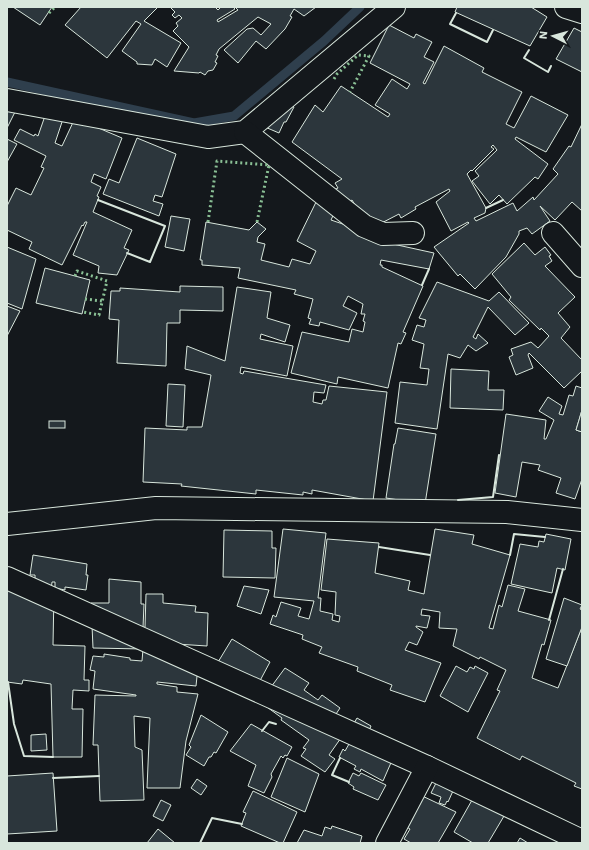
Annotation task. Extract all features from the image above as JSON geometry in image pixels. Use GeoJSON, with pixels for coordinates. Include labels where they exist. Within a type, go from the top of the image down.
{"type":"FeatureCollection","features":[{"type":"Feature","properties":{"kind":"street"},"geometry":{"type":"LineString","coordinates":[[7,100],[208,137],[245,132],[394,7]]}},
{"type":"Feature","properties":{"kind":"street"},"geometry":{"type":"LineString","coordinates":[[566,7],[582,12]]}},
{"type":"Feature","properties":{"kind":"street"},"geometry":{"type":"LineString","coordinates":[[245,132],[364,226],[382,234],[413,233]]}},
{"type":"Feature","properties":{"kind":"street"},"geometry":{"type":"LineString","coordinates":[[553,232],[582,266]]}},
{"type":"Feature","properties":{"kind":"street"},"geometry":{"type":"LineString","coordinates":[[7,524],[156,508],[507,512],[582,520]]}},
{"type":"Feature","properties":{"kind":"street"},"geometry":{"type":"LineString","coordinates":[[7,578],[427,767],[582,841]]}},
{"type":"Feature","properties":{"kind":"street"},"geometry":{"type":"LineString","coordinates":[[387,843],[427,767]]}},
{"type":"Feature","properties":{"kind":"building"},"geometry":{"type":"Polygon","coordinates":[[[13,7],[52,7],[40,25],[13,7]]]}},
{"type":"Feature","properties":{"kind":"building"},"geometry":{"type":"Polygon","coordinates":[[[81,7],[156,7],[157,8],[144,21],[181,43],[167,67],[155,59],[152,65],[137,64],[137,62],[122,51],[141,24],[136,21],[107,58],[65,25],[81,7]]]}},
{"type":"Feature","properties":{"kind":"building"},"geometry":{"type":"Polygon","coordinates":[[[170,7],[215,7],[218,10],[221,7],[233,7],[235,9],[217,20],[218,22],[238,10],[235,7],[316,7],[304,16],[294,9],[290,16],[292,17],[285,29],[266,49],[256,41],[238,63],[224,50],[247,29],[253,28],[261,35],[271,24],[258,17],[219,49],[215,62],[217,63],[213,70],[208,71],[205,75],[200,72],[174,71],[189,47],[173,31],[178,26],[176,23],[182,18],[179,15],[175,18],[172,15],[175,12],[170,7]]]}},
{"type":"Feature","properties":{"kind":"building"},"geometry":{"type":"Polygon","coordinates":[[[457,7],[531,7],[547,17],[530,46],[455,12],[457,7]]]}},
{"type":"Feature","properties":{"kind":"building"},"geometry":{"type":"Polygon","coordinates":[[[389,25],[414,38],[416,34],[432,42],[424,57],[434,62],[423,83],[425,84],[444,46],[484,68],[482,72],[522,92],[506,124],[514,128],[531,96],[568,115],[546,152],[516,137],[515,139],[548,164],[538,179],[535,177],[507,204],[499,195],[490,204],[472,181],[479,176],[475,171],[497,150],[493,145],[491,147],[494,149],[467,174],[486,208],[485,213],[474,218],[476,221],[513,203],[517,211],[533,197],[534,200],[558,174],[553,169],[569,146],[571,147],[582,124],[582,211],[572,202],[555,220],[540,206],[550,221],[532,234],[527,228],[519,231],[519,234],[506,257],[475,289],[460,274],[458,276],[434,247],[469,223],[468,222],[451,231],[436,202],[450,191],[449,189],[415,207],[416,209],[401,218],[399,214],[370,229],[352,200],[349,202],[334,190],[338,188],[335,183],[342,179],[292,142],[315,105],[323,112],[341,86],[388,117],[390,114],[375,105],[392,79],[407,89],[410,84],[370,63],[389,25]]]}},
{"type":"Feature","properties":{"kind":"building"},"geometry":{"type":"Polygon","coordinates":[[[574,28],[582,32],[582,72],[556,59],[574,28]]]}},
{"type":"Feature","properties":{"kind":"building"},"geometry":{"type":"Polygon","coordinates":[[[281,96],[294,107],[279,133],[265,127],[281,96]]]}},
{"type":"Feature","properties":{"kind":"building"},"geometry":{"type":"Polygon","coordinates":[[[7,98],[19,104],[7,128],[7,98]]]}},
{"type":"Feature","properties":{"kind":"building"},"geometry":{"type":"Polygon","coordinates":[[[46,113],[63,119],[55,143],[62,146],[75,118],[122,138],[106,179],[94,174],[91,182],[101,187],[93,212],[132,230],[124,248],[129,250],[117,275],[98,273],[99,266],[73,255],[87,222],[85,222],[83,226],[82,225],[62,265],[29,249],[32,242],[7,230],[7,206],[16,188],[31,195],[44,168],[41,167],[46,156],[14,140],[20,129],[34,136],[35,134],[38,136],[46,113]]]}},
{"type":"Feature","properties":{"kind":"building"},"geometry":{"type":"Polygon","coordinates":[[[137,138],[176,154],[162,197],[155,195],[153,201],[163,204],[159,216],[103,194],[109,179],[119,183],[137,138]]]}},
{"type":"Feature","properties":{"kind":"building"},"geometry":{"type":"Polygon","coordinates":[[[7,139],[17,144],[7,162],[7,139]]]}},
{"type":"Feature","properties":{"kind":"building"},"geometry":{"type":"Polygon","coordinates":[[[318,198],[337,207],[331,220],[372,234],[370,239],[434,253],[429,269],[381,260],[380,265],[382,265],[382,267],[423,286],[403,332],[406,333],[401,344],[398,343],[388,388],[338,377],[337,384],[291,373],[302,332],[349,342],[352,329],[363,332],[365,322],[363,321],[365,314],[361,314],[363,304],[348,296],[343,306],[357,313],[349,330],[320,322],[319,326],[309,324],[311,319],[308,318],[313,299],[294,294],[296,290],[238,278],[240,268],[202,265],[202,260],[200,260],[206,222],[249,230],[257,222],[266,229],[258,237],[257,242],[265,244],[261,260],[289,267],[292,259],[310,264],[316,251],[297,241],[318,198]]]}},
{"type":"Feature","properties":{"kind":"building"},"geometry":{"type":"Polygon","coordinates":[[[171,216],[190,219],[184,251],[165,247],[171,216]]]}},
{"type":"Feature","properties":{"kind":"building"},"geometry":{"type":"Polygon","coordinates":[[[524,243],[535,255],[545,247],[551,255],[549,256],[552,261],[545,266],[575,297],[558,313],[570,327],[561,338],[582,360],[582,371],[564,388],[529,353],[528,355],[533,368],[516,375],[509,357],[513,355],[511,349],[531,342],[538,348],[549,336],[541,328],[540,330],[509,300],[511,297],[492,274],[524,243]]]}},
{"type":"Feature","properties":{"kind":"building"},"geometry":{"type":"Polygon","coordinates":[[[7,247],[36,259],[22,309],[7,303],[7,247]]]}},
{"type":"Feature","properties":{"kind":"building"},"geometry":{"type":"Polygon","coordinates":[[[45,268],[90,280],[82,314],[36,303],[45,268]]]}},
{"type":"Feature","properties":{"kind":"building"},"geometry":{"type":"Polygon","coordinates":[[[437,282],[489,301],[499,292],[529,323],[515,335],[488,307],[473,337],[476,339],[478,334],[488,343],[476,351],[468,345],[460,358],[448,354],[437,429],[395,423],[400,382],[427,385],[429,369],[420,368],[424,344],[412,340],[417,325],[424,327],[426,320],[419,318],[437,282]]]}},
{"type":"Feature","properties":{"kind":"building"},"geometry":{"type":"Polygon","coordinates":[[[180,286],[223,287],[223,311],[180,310],[180,323],[167,323],[166,366],[117,363],[119,320],[109,319],[111,291],[120,291],[120,288],[180,292],[180,286]]]}},
{"type":"Feature","properties":{"kind":"building"},"geometry":{"type":"Polygon","coordinates":[[[237,287],[271,292],[267,318],[290,325],[285,342],[261,334],[260,339],[293,346],[287,376],[241,367],[240,373],[243,374],[244,371],[326,385],[324,393],[314,392],[313,402],[322,404],[323,400],[326,400],[329,386],[387,392],[373,501],[312,490],[312,494],[303,492],[303,495],[256,490],[256,494],[181,486],[182,484],[143,482],[145,428],[187,430],[187,427],[202,427],[211,375],[185,369],[187,346],[225,361],[237,287]]]}},
{"type":"Feature","properties":{"kind":"building"},"geometry":{"type":"Polygon","coordinates":[[[7,306],[20,311],[7,336],[7,306]]]}},
{"type":"Feature","properties":{"kind":"building"},"geometry":{"type":"Polygon","coordinates":[[[451,369],[489,371],[488,390],[504,390],[503,410],[450,408],[451,369]]]}},
{"type":"Feature","properties":{"kind":"building"},"geometry":{"type":"Polygon","coordinates":[[[168,384],[185,385],[183,427],[166,426],[168,384]]]}},
{"type":"Feature","properties":{"kind":"building"},"geometry":{"type":"Polygon","coordinates":[[[576,386],[582,388],[582,410],[576,430],[582,432],[582,479],[575,499],[556,493],[561,478],[538,470],[540,465],[522,462],[516,497],[495,493],[506,414],[546,420],[544,439],[546,439],[554,420],[539,411],[548,397],[562,406],[559,414],[563,415],[569,395],[573,396],[576,386]]]}},
{"type":"Feature","properties":{"kind":"building"},"geometry":{"type":"Polygon","coordinates":[[[582,410],[582,432],[576,430],[582,410]]]}},
{"type":"Feature","properties":{"kind":"building"},"geometry":{"type":"Polygon","coordinates":[[[49,421],[65,421],[65,428],[49,428],[49,421]]]}},
{"type":"Feature","properties":{"kind":"building"},"geometry":{"type":"Polygon","coordinates":[[[398,428],[436,434],[425,504],[386,498],[394,444],[398,428]]]}},
{"type":"Feature","properties":{"kind":"building"},"geometry":{"type":"Polygon","coordinates":[[[283,529],[326,533],[318,598],[321,598],[320,611],[333,614],[332,620],[339,622],[340,616],[335,615],[336,592],[321,590],[327,539],[379,543],[375,573],[410,581],[408,590],[424,594],[435,529],[474,535],[472,544],[510,555],[489,628],[493,629],[499,605],[502,607],[508,585],[525,589],[518,611],[551,620],[532,678],[558,688],[582,627],[582,789],[574,786],[576,783],[522,756],[520,760],[477,738],[500,691],[497,690],[506,670],[453,646],[457,629],[439,628],[440,612],[422,609],[421,615],[430,616],[427,628],[416,626],[423,632],[417,645],[409,642],[405,650],[441,663],[425,702],[390,690],[392,685],[357,671],[358,667],[319,653],[322,647],[302,639],[303,635],[270,624],[273,615],[276,617],[281,602],[301,608],[298,616],[309,619],[314,601],[274,597],[283,529]]]}},
{"type":"Feature","properties":{"kind":"building"},"geometry":{"type":"Polygon","coordinates":[[[224,530],[272,531],[272,548],[276,548],[275,578],[223,577],[224,530]]]}},
{"type":"Feature","properties":{"kind":"building"},"geometry":{"type":"Polygon","coordinates":[[[546,534],[571,539],[565,570],[557,568],[552,593],[511,584],[520,544],[538,547],[539,541],[544,542],[546,534]]]}},
{"type":"Feature","properties":{"kind":"building"},"geometry":{"type":"Polygon","coordinates":[[[33,555],[87,564],[86,575],[88,575],[86,590],[65,587],[65,590],[55,588],[55,582],[52,582],[51,591],[54,592],[53,645],[85,646],[84,680],[89,680],[89,691],[73,690],[72,709],[83,709],[82,757],[53,757],[51,684],[23,680],[22,684],[7,682],[7,590],[35,590],[35,575],[30,575],[33,555]]]}},
{"type":"Feature","properties":{"kind":"building"},"geometry":{"type":"Polygon","coordinates":[[[109,579],[141,582],[141,604],[144,604],[143,628],[145,627],[146,594],[163,594],[163,603],[196,606],[195,612],[208,613],[207,646],[161,643],[199,657],[196,686],[157,682],[157,684],[177,687],[177,692],[198,694],[186,741],[180,788],[147,788],[150,718],[134,716],[135,747],[142,750],[144,800],[100,801],[98,745],[93,745],[95,695],[136,695],[93,689],[95,671],[90,670],[93,656],[104,657],[104,654],[142,661],[143,649],[93,648],[91,603],[109,603],[109,579]]]}},
{"type":"Feature","properties":{"kind":"building"},"geometry":{"type":"Polygon","coordinates":[[[244,586],[269,590],[261,614],[237,606],[244,586]]]}},
{"type":"Feature","properties":{"kind":"building"},"geometry":{"type":"Polygon","coordinates":[[[564,598],[582,605],[580,609],[582,610],[582,627],[567,666],[546,659],[564,598]]]}},
{"type":"Feature","properties":{"kind":"building"},"geometry":{"type":"Polygon","coordinates":[[[232,639],[270,662],[255,690],[215,667],[232,639]]]}},
{"type":"Feature","properties":{"kind":"building"},"geometry":{"type":"Polygon","coordinates":[[[456,666],[467,672],[470,667],[474,669],[475,666],[488,673],[468,712],[440,696],[456,666]]]}},
{"type":"Feature","properties":{"kind":"building"},"geometry":{"type":"Polygon","coordinates":[[[285,668],[309,683],[304,690],[318,700],[322,695],[340,708],[336,714],[350,725],[329,755],[335,759],[325,772],[301,756],[306,749],[303,748],[309,740],[281,720],[282,718],[260,702],[285,668]]]}},
{"type":"Feature","properties":{"kind":"building"},"geometry":{"type":"Polygon","coordinates":[[[201,715],[228,732],[216,753],[214,752],[211,757],[209,757],[204,766],[186,755],[191,747],[189,745],[201,715]]]}},
{"type":"Feature","properties":{"kind":"building"},"geometry":{"type":"Polygon","coordinates":[[[357,718],[371,726],[368,733],[397,749],[383,781],[361,769],[360,772],[354,769],[356,766],[339,757],[343,749],[345,751],[349,744],[344,741],[357,718]]]}},
{"type":"Feature","properties":{"kind":"building"},"geometry":{"type":"Polygon","coordinates":[[[251,724],[292,747],[287,756],[285,755],[283,758],[281,756],[271,774],[272,777],[264,793],[248,786],[256,765],[230,751],[251,724]]]}},
{"type":"Feature","properties":{"kind":"building"},"geometry":{"type":"Polygon","coordinates":[[[46,734],[47,750],[31,751],[31,735],[46,734]]]}},
{"type":"Feature","properties":{"kind":"building"},"geometry":{"type":"Polygon","coordinates":[[[287,758],[319,774],[305,812],[271,797],[287,758]]]}},
{"type":"Feature","properties":{"kind":"building"},"geometry":{"type":"Polygon","coordinates":[[[53,773],[57,831],[7,834],[7,776],[53,773]]]}},
{"type":"Feature","properties":{"kind":"building"},"geometry":{"type":"Polygon","coordinates":[[[353,773],[359,776],[361,773],[386,785],[378,800],[353,789],[354,787],[348,783],[353,773]]]}},
{"type":"Feature","properties":{"kind":"building"},"geometry":{"type":"Polygon","coordinates":[[[197,779],[207,786],[201,795],[191,788],[197,779]]]}},
{"type":"Feature","properties":{"kind":"building"},"geometry":{"type":"Polygon","coordinates":[[[437,781],[457,782],[448,802],[447,801],[445,805],[439,803],[441,797],[431,793],[437,781]]]}},
{"type":"Feature","properties":{"kind":"building"},"geometry":{"type":"Polygon","coordinates":[[[253,791],[297,812],[283,843],[241,826],[246,813],[243,812],[253,791]]]}},
{"type":"Feature","properties":{"kind":"building"},"geometry":{"type":"Polygon","coordinates":[[[416,793],[456,812],[438,843],[411,843],[404,839],[410,829],[399,822],[416,793]]]}},
{"type":"Feature","properties":{"kind":"building"},"geometry":{"type":"Polygon","coordinates":[[[476,793],[507,811],[488,843],[473,843],[454,832],[476,793]]]}},
{"type":"Feature","properties":{"kind":"building"},"geometry":{"type":"Polygon","coordinates":[[[161,800],[171,805],[163,821],[153,816],[161,800]]]}},
{"type":"Feature","properties":{"kind":"building"},"geometry":{"type":"Polygon","coordinates":[[[332,826],[362,836],[360,843],[297,843],[304,830],[322,836],[325,827],[331,829],[332,826]]]}},
{"type":"Feature","properties":{"kind":"building"},"geometry":{"type":"Polygon","coordinates":[[[158,829],[175,843],[147,843],[158,829]]]}},
{"type":"Feature","properties":{"kind":"building"},"geometry":{"type":"Polygon","coordinates":[[[520,838],[528,843],[517,843],[520,838]]]}},
{"type":"Feature","properties":{"kind":"waterway"},"geometry":{"type":"LineString","coordinates":[[7,82],[194,123],[234,116],[324,41],[360,7]]}},
{"type":"Feature","properties":{"kind":"hedge"},"geometry":{"type":"LineString","coordinates":[[49,13],[55,7]]}},
{"type":"Feature","properties":{"kind":"hedge"},"geometry":{"type":"LineString","coordinates":[[334,79],[337,74],[358,55],[369,56],[350,92]]}},
{"type":"Feature","properties":{"kind":"hedge"},"geometry":{"type":"LineString","coordinates":[[208,222],[217,161],[269,165],[257,222]]}},
{"type":"Feature","properties":{"kind":"hedge"},"geometry":{"type":"LineString","coordinates":[[75,276],[77,271],[107,281],[99,315],[83,312]]}},
{"type":"Feature","properties":{"kind":"hedge"},"geometry":{"type":"LineString","coordinates":[[85,299],[102,301]]}},
{"type":"Feature","properties":{"kind":"wall"},"geometry":{"type":"LineString","coordinates":[[456,13],[450,24],[487,42],[493,30]]}},
{"type":"Feature","properties":{"kind":"wall"},"geometry":{"type":"LineString","coordinates":[[529,50],[524,58],[548,72],[551,66]]}},
{"type":"Feature","properties":{"kind":"wall"},"geometry":{"type":"LineString","coordinates":[[98,200],[165,226],[150,262],[127,253]]}},
{"type":"Feature","properties":{"kind":"wall"},"geometry":{"type":"LineString","coordinates":[[486,208],[503,200]]}},
{"type":"Feature","properties":{"kind":"wall"},"geometry":{"type":"LineString","coordinates":[[422,285],[429,269]]}},
{"type":"Feature","properties":{"kind":"wall"},"geometry":{"type":"LineString","coordinates":[[458,500],[493,497],[499,455]]}},
{"type":"Feature","properties":{"kind":"wall"},"geometry":{"type":"LineString","coordinates":[[510,555],[514,534],[545,537]]}},
{"type":"Feature","properties":{"kind":"wall"},"geometry":{"type":"LineString","coordinates":[[379,547],[430,555]]}},
{"type":"Feature","properties":{"kind":"wall"},"geometry":{"type":"LineString","coordinates":[[549,620],[563,569]]}},
{"type":"Feature","properties":{"kind":"wall"},"geometry":{"type":"LineString","coordinates":[[8,682],[14,724],[24,756],[53,757]]}},
{"type":"Feature","properties":{"kind":"wall"},"geometry":{"type":"LineString","coordinates":[[262,731],[269,722],[276,724]]}},
{"type":"Feature","properties":{"kind":"wall"},"geometry":{"type":"LineString","coordinates":[[340,758],[332,775],[349,782]]}},
{"type":"Feature","properties":{"kind":"wall"},"geometry":{"type":"LineString","coordinates":[[53,778],[99,776]]}},
{"type":"Feature","properties":{"kind":"wall"},"geometry":{"type":"LineString","coordinates":[[200,843],[212,818],[242,824]]}}]}
